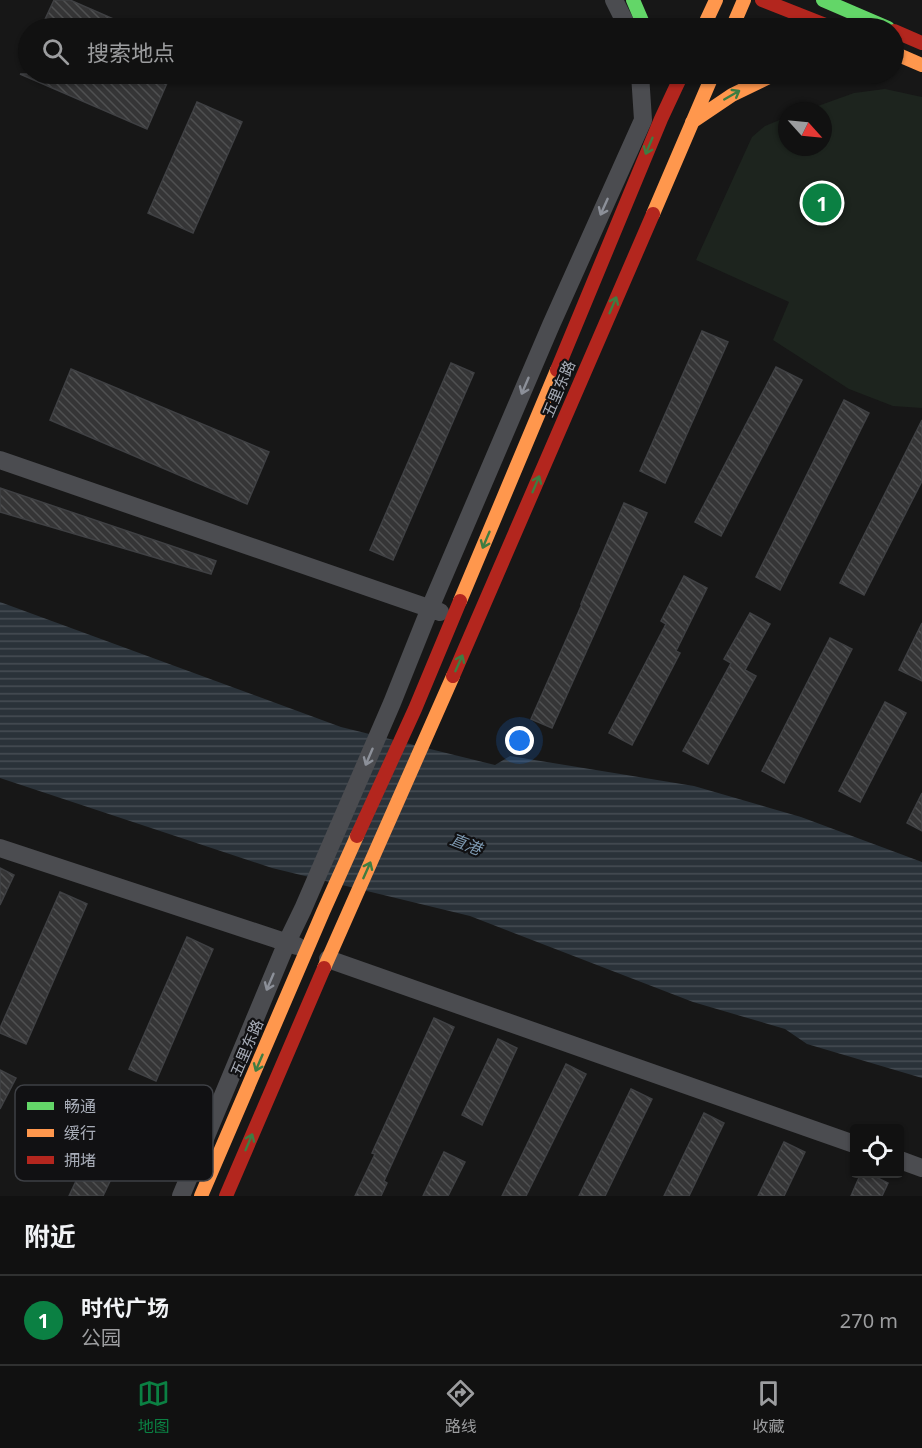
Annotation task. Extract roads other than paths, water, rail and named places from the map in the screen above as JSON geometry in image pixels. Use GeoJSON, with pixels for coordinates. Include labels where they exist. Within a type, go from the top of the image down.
{"type":"FeatureCollection","features":[{"type":"Feature","properties":{"kind":"main road"},"geometry":{"type":"LineString","coordinates":[[633,0],[641,18]]}},
{"type":"Feature","properties":{"kind":"main road"},"geometry":{"type":"LineString","coordinates":[[708,18],[716,0]]}},
{"type":"Feature","properties":{"kind":"main road"},"geometry":{"type":"LineString","coordinates":[[736,18],[744,0]]}},
{"type":"Feature","properties":{"kind":"main road"},"geometry":{"type":"LineString","coordinates":[[762,0],[808,18]]}},
{"type":"Feature","properties":{"kind":"main road"},"geometry":{"type":"LineString","coordinates":[[823,0],[865,18]]}},
{"type":"Feature","properties":{"kind":"main road"},"geometry":{"type":"LineString","coordinates":[[859,0],[870,18]]}},
{"type":"Feature","properties":{"kind":"main road"},"geometry":{"type":"LineString","coordinates":[[904,35],[922,43]]}},
{"type":"Feature","properties":{"kind":"main road"},"geometry":{"type":"LineString","coordinates":[[904,57],[922,65]]}},
{"type":"Feature","properties":{"kind":"main road","name":"五里东路"},"geometry":{"type":"LineString","coordinates":[[213,1168],[323,912],[415,709],[661,118],[677,84]]}},
{"type":"Feature","properties":{"kind":"main road","name":"五里东路"},"geometry":{"type":"LineString","coordinates":[[328,959],[476,625],[709,84]]}},
{"type":"Feature","properties":{"kind":"main road"},"geometry":{"type":"LineString","coordinates":[[692,122],[728,97],[752,84]]}},
{"type":"Feature","properties":{"kind":"main road"},"geometry":{"type":"LineString","coordinates":[[659,96],[661,118]]}},
{"type":"Feature","properties":{"kind":"main road"},"geometry":{"type":"LineString","coordinates":[[226,1196],[328,959]]}},
{"type":"Feature","properties":{"kind":"main road","name":"五里东路"},"geometry":{"type":"LineString","coordinates":[[201,1196],[207,1181]]}},
{"type":"Feature","properties":{"kind":"street"},"geometry":{"type":"LineString","coordinates":[[614,0],[623,18]]}},
{"type":"Feature","properties":{"kind":"street"},"geometry":{"type":"LineString","coordinates":[[213,1119],[551,325],[643,120],[640,84]]}},
{"type":"Feature","properties":{"kind":"street"},"geometry":{"type":"LineString","coordinates":[[0,460],[476,625]]}},
{"type":"Feature","properties":{"kind":"street"},"geometry":{"type":"LineString","coordinates":[[0,848],[307,950]]}},
{"type":"Feature","properties":{"kind":"street"},"geometry":{"type":"LineString","coordinates":[[328,959],[850,1142]]}},
{"type":"Feature","properties":{"kind":"street"},"geometry":{"type":"LineString","coordinates":[[904,1161],[922,1168]]}},
{"type":"Feature","properties":{"kind":"street"},"geometry":{"type":"LineString","coordinates":[[181,1196],[187,1181]]}},
{"type":"Feature","properties":{"kind":"water","name":"直港"},"geometry":{"type":"Polygon","coordinates":[[[0,602],[341,727],[495,765],[510,756],[694,786],[801,817],[922,862],[922,1078],[807,1044],[785,1029],[693,1002],[470,916],[272,868],[0,778],[0,602]]]}},
{"type":"Feature","properties":{"kind":"place","name":"时代广场"},"geometry":{"type":"Point","coordinates":[822,203]}}]}
